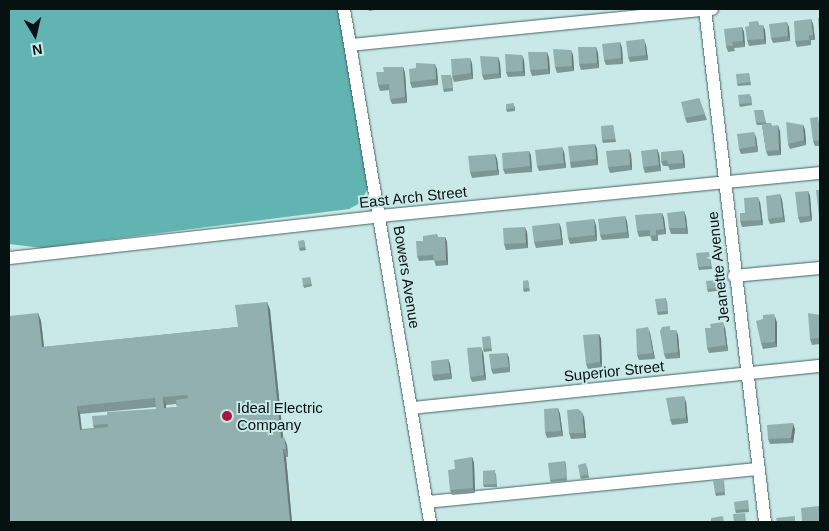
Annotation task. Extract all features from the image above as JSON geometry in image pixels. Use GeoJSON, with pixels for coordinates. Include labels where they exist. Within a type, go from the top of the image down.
{"type":"FeatureCollection","features":[{"type":"Feature","properties":{"kind":"street","name":"Bowers Avenue"},"geometry":{"type":"LineString","coordinates":[[344,9],[381,216],[430,522]]}},
{"type":"Feature","properties":{"kind":"street"},"geometry":{"type":"LineString","coordinates":[[350,45],[708,9]]}},
{"type":"Feature","properties":{"kind":"street","name":"Jeanette Avenue"},"geometry":{"type":"LineString","coordinates":[[708,9],[734,276],[765,522]]}},
{"type":"Feature","properties":{"kind":"street","name":"East Arch Street"},"geometry":{"type":"LineString","coordinates":[[9,258],[381,216],[820,172]]}},
{"type":"Feature","properties":{"kind":"street"},"geometry":{"type":"LineString","coordinates":[[734,276],[820,268]]}},
{"type":"Feature","properties":{"kind":"street","name":"Superior Street"},"geometry":{"type":"LineString","coordinates":[[412,408],[820,366]]}},
{"type":"Feature","properties":{"kind":"street"},"geometry":{"type":"LineString","coordinates":[[427,502],[758,468]]}},
{"type":"Feature","properties":{"kind":"shaded area"},"geometry":{"type":"Polygon","coordinates":[[[9,9],[339,9],[369,186],[360,203],[349,209],[43,248],[9,244],[9,9]]]}},
{"type":"Feature","properties":{"kind":"building"},"geometry":{"type":"Polygon","coordinates":[[[818,18],[820,18],[820,32],[819,32],[818,18]]]}},
{"type":"Feature","properties":{"kind":"building"},"geometry":{"type":"Polygon","coordinates":[[[811,19],[813,35],[809,35],[809,40],[795,41],[794,21],[811,19]]]}},
{"type":"Feature","properties":{"kind":"building"},"geometry":{"type":"Polygon","coordinates":[[[758,21],[758,25],[763,25],[764,39],[747,40],[745,27],[749,26],[749,22],[758,21]]]}},
{"type":"Feature","properties":{"kind":"building"},"geometry":{"type":"Polygon","coordinates":[[[787,22],[788,36],[771,38],[769,24],[787,22]]]}},
{"type":"Feature","properties":{"kind":"building"},"geometry":{"type":"Polygon","coordinates":[[[742,27],[743,41],[732,42],[733,46],[726,46],[724,29],[742,27]]]}},
{"type":"Feature","properties":{"kind":"building"},"geometry":{"type":"Polygon","coordinates":[[[644,39],[646,55],[628,57],[626,41],[644,39]]]}},
{"type":"Feature","properties":{"kind":"building"},"geometry":{"type":"Polygon","coordinates":[[[620,42],[621,58],[604,60],[602,44],[620,42]]]}},
{"type":"Feature","properties":{"kind":"building"},"geometry":{"type":"Polygon","coordinates":[[[578,47],[596,47],[597,63],[579,64],[578,47]]]}},
{"type":"Feature","properties":{"kind":"building"},"geometry":{"type":"Polygon","coordinates":[[[553,49],[571,50],[572,66],[555,67],[553,49]]]}},
{"type":"Feature","properties":{"kind":"building"},"geometry":{"type":"Polygon","coordinates":[[[528,52],[547,52],[548,69],[530,70],[528,52]]]}},
{"type":"Feature","properties":{"kind":"building"},"geometry":{"type":"Polygon","coordinates":[[[505,54],[522,55],[523,71],[506,72],[505,54]]]}},
{"type":"Feature","properties":{"kind":"building"},"geometry":{"type":"Polygon","coordinates":[[[480,56],[498,57],[499,73],[482,75],[480,56]]]}},
{"type":"Feature","properties":{"kind":"building"},"geometry":{"type":"Polygon","coordinates":[[[470,58],[471,73],[452,76],[451,59],[470,58]]]}},
{"type":"Feature","properties":{"kind":"building"},"geometry":{"type":"Polygon","coordinates":[[[416,63],[435,64],[436,79],[410,82],[409,69],[416,68],[416,63]]]}},
{"type":"Feature","properties":{"kind":"building"},"geometry":{"type":"Polygon","coordinates":[[[383,67],[403,67],[405,97],[390,99],[389,84],[378,85],[376,72],[384,72],[383,67]]]}},
{"type":"Feature","properties":{"kind":"building"},"geometry":{"type":"Polygon","coordinates":[[[749,73],[750,82],[737,84],[736,74],[749,73]]]}},
{"type":"Feature","properties":{"kind":"building"},"geometry":{"type":"Polygon","coordinates":[[[441,75],[451,75],[452,88],[443,89],[441,75]]]}},
{"type":"Feature","properties":{"kind":"building"},"geometry":{"type":"Polygon","coordinates":[[[750,94],[751,103],[739,104],[738,95],[750,94]]]}},
{"type":"Feature","properties":{"kind":"building"},"geometry":{"type":"Polygon","coordinates":[[[699,98],[705,114],[685,118],[681,102],[699,98]]]}},
{"type":"Feature","properties":{"kind":"building"},"geometry":{"type":"Polygon","coordinates":[[[514,103],[514,108],[506,109],[506,104],[514,103]]]}},
{"type":"Feature","properties":{"kind":"building"},"geometry":{"type":"Polygon","coordinates":[[[754,110],[763,110],[765,122],[756,123],[754,110]]]}},
{"type":"Feature","properties":{"kind":"building"},"geometry":{"type":"Polygon","coordinates":[[[818,117],[820,140],[813,141],[810,118],[818,117]]]}},
{"type":"Feature","properties":{"kind":"building"},"geometry":{"type":"Polygon","coordinates":[[[786,122],[803,125],[804,140],[788,144],[786,122]]]}},
{"type":"Feature","properties":{"kind":"building"},"geometry":{"type":"Polygon","coordinates":[[[771,123],[771,126],[778,125],[779,150],[766,151],[762,124],[771,123]]]}},
{"type":"Feature","properties":{"kind":"building"},"geometry":{"type":"Polygon","coordinates":[[[613,125],[615,139],[602,140],[601,126],[613,125]]]}},
{"type":"Feature","properties":{"kind":"building"},"geometry":{"type":"Polygon","coordinates":[[[754,132],[756,146],[739,149],[737,134],[754,132]]]}},
{"type":"Feature","properties":{"kind":"building"},"geometry":{"type":"Polygon","coordinates":[[[595,144],[596,159],[570,162],[568,146],[595,144]]]}},
{"type":"Feature","properties":{"kind":"building"},"geometry":{"type":"Polygon","coordinates":[[[562,147],[564,163],[537,166],[535,150],[562,147]]]}},
{"type":"Feature","properties":{"kind":"building"},"geometry":{"type":"Polygon","coordinates":[[[629,149],[630,165],[608,167],[606,151],[629,149]]]}},
{"type":"Feature","properties":{"kind":"building"},"geometry":{"type":"Polygon","coordinates":[[[657,149],[659,165],[643,167],[641,151],[657,149]]]}},
{"type":"Feature","properties":{"kind":"building"},"geometry":{"type":"Polygon","coordinates":[[[682,150],[683,163],[668,164],[667,160],[661,161],[661,152],[682,150]]]}},
{"type":"Feature","properties":{"kind":"building"},"geometry":{"type":"Polygon","coordinates":[[[529,151],[530,166],[503,169],[502,153],[529,151]]]}},
{"type":"Feature","properties":{"kind":"building"},"geometry":{"type":"Polygon","coordinates":[[[495,154],[497,170],[470,172],[468,156],[495,154]]]}},
{"type":"Feature","properties":{"kind":"building"},"geometry":{"type":"Polygon","coordinates":[[[816,190],[820,190],[820,216],[819,216],[816,190]]]}},
{"type":"Feature","properties":{"kind":"building"},"geometry":{"type":"Polygon","coordinates":[[[808,191],[810,216],[798,217],[795,192],[808,191]]]}},
{"type":"Feature","properties":{"kind":"building"},"geometry":{"type":"Polygon","coordinates":[[[780,194],[783,217],[768,219],[766,196],[780,194]]]}},
{"type":"Feature","properties":{"kind":"building"},"geometry":{"type":"Polygon","coordinates":[[[758,197],[761,220],[740,221],[740,213],[745,213],[744,198],[758,197]]]}},
{"type":"Feature","properties":{"kind":"building"},"geometry":{"type":"Polygon","coordinates":[[[684,211],[686,228],[669,228],[667,213],[684,211]]]}},
{"type":"Feature","properties":{"kind":"building"},"geometry":{"type":"Polygon","coordinates":[[[662,213],[664,229],[656,230],[656,235],[650,236],[650,230],[637,231],[635,215],[662,213]]]}},
{"type":"Feature","properties":{"kind":"building"},"geometry":{"type":"Polygon","coordinates":[[[625,216],[627,232],[600,235],[598,219],[625,216]]]}},
{"type":"Feature","properties":{"kind":"building"},"geometry":{"type":"Polygon","coordinates":[[[594,219],[595,235],[568,238],[566,222],[594,219]]]}},
{"type":"Feature","properties":{"kind":"building"},"geometry":{"type":"Polygon","coordinates":[[[559,223],[561,239],[534,242],[532,226],[559,223]]]}},
{"type":"Feature","properties":{"kind":"building"},"geometry":{"type":"Polygon","coordinates":[[[525,227],[526,243],[504,244],[503,228],[525,227]]]}},
{"type":"Feature","properties":{"kind":"building"},"geometry":{"type":"Polygon","coordinates":[[[437,234],[437,237],[445,237],[446,260],[434,261],[433,255],[417,256],[416,241],[423,241],[423,236],[437,234]]]}},
{"type":"Feature","properties":{"kind":"building"},"geometry":{"type":"Polygon","coordinates":[[[304,240],[305,247],[299,248],[298,241],[304,240]]]}},
{"type":"Feature","properties":{"kind":"building"},"geometry":{"type":"Polygon","coordinates":[[[709,252],[711,266],[698,267],[696,253],[709,252]]]}},
{"type":"Feature","properties":{"kind":"building"},"geometry":{"type":"Polygon","coordinates":[[[310,277],[311,284],[303,285],[302,278],[310,277]]]}},
{"type":"Feature","properties":{"kind":"building"},"geometry":{"type":"Polygon","coordinates":[[[528,280],[529,288],[523,289],[523,281],[528,280]]]}},
{"type":"Feature","properties":{"kind":"building"},"geometry":{"type":"Polygon","coordinates":[[[722,280],[723,288],[707,289],[706,281],[722,280]]]}},
{"type":"Feature","properties":{"kind":"building"},"geometry":{"type":"Polygon","coordinates":[[[666,298],[667,311],[657,312],[655,299],[666,298]]]}},
{"type":"Feature","properties":{"kind":"building","name":"Ideal Electric Company"},"geometry":{"type":"Polygon","coordinates":[[[267,302],[281,438],[284,437],[286,449],[283,449],[290,522],[9,522],[9,316],[38,313],[42,347],[238,327],[235,305],[267,302]],[[187,395],[163,397],[164,408],[177,407],[176,400],[188,398],[187,395]],[[155,398],[77,406],[80,430],[108,427],[108,424],[93,425],[92,416],[107,415],[107,412],[156,409],[155,398]]]}},
{"type":"Feature","properties":{"kind":"building"},"geometry":{"type":"Polygon","coordinates":[[[808,313],[820,315],[820,338],[810,339],[808,313]]]}},
{"type":"Feature","properties":{"kind":"building"},"geometry":{"type":"Polygon","coordinates":[[[774,314],[775,342],[761,343],[756,321],[763,319],[763,315],[774,314]]]}},
{"type":"Feature","properties":{"kind":"building"},"geometry":{"type":"Polygon","coordinates":[[[723,322],[726,345],[707,348],[705,328],[711,328],[710,324],[723,322]]]}},
{"type":"Feature","properties":{"kind":"building"},"geometry":{"type":"Polygon","coordinates":[[[670,326],[670,330],[676,330],[678,352],[664,354],[660,331],[662,327],[670,326]]]}},
{"type":"Feature","properties":{"kind":"building"},"geometry":{"type":"Polygon","coordinates":[[[648,327],[653,353],[637,355],[636,329],[648,327]]]}},
{"type":"Feature","properties":{"kind":"building"},"geometry":{"type":"Polygon","coordinates":[[[599,334],[600,362],[586,364],[583,335],[599,334]]]}},
{"type":"Feature","properties":{"kind":"building"},"geometry":{"type":"Polygon","coordinates":[[[490,336],[491,348],[483,349],[482,337],[490,336]]]}},
{"type":"Feature","properties":{"kind":"building"},"geometry":{"type":"Polygon","coordinates":[[[481,347],[484,375],[470,377],[467,348],[481,347]]]}},
{"type":"Feature","properties":{"kind":"building"},"geometry":{"type":"Polygon","coordinates":[[[507,353],[509,367],[491,369],[489,354],[507,353]]]}},
{"type":"Feature","properties":{"kind":"building"},"geometry":{"type":"Polygon","coordinates":[[[448,359],[450,373],[432,375],[431,361],[448,359]]]}},
{"type":"Feature","properties":{"kind":"building"},"geometry":{"type":"Polygon","coordinates":[[[684,396],[686,418],[670,419],[666,398],[684,396]]]}},
{"type":"Feature","properties":{"kind":"building"},"geometry":{"type":"Polygon","coordinates":[[[558,408],[561,431],[545,432],[544,409],[558,408]]]}},
{"type":"Feature","properties":{"kind":"building"},"geometry":{"type":"Polygon","coordinates":[[[578,409],[582,412],[584,433],[569,433],[567,410],[578,409]]]}},
{"type":"Feature","properties":{"kind":"building"},"geometry":{"type":"Polygon","coordinates":[[[793,423],[791,438],[768,439],[767,425],[793,423]]]}},
{"type":"Feature","properties":{"kind":"building"},"geometry":{"type":"Polygon","coordinates":[[[472,457],[473,488],[450,490],[448,470],[455,469],[454,460],[472,457]]]}},
{"type":"Feature","properties":{"kind":"building"},"geometry":{"type":"Polygon","coordinates":[[[565,461],[566,478],[550,480],[548,463],[565,461]]]}},
{"type":"Feature","properties":{"kind":"building"},"geometry":{"type":"Polygon","coordinates":[[[586,463],[588,475],[580,476],[578,465],[586,463]]]}},
{"type":"Feature","properties":{"kind":"building"},"geometry":{"type":"Polygon","coordinates":[[[495,470],[496,484],[483,485],[483,471],[495,470]]]}},
{"type":"Feature","properties":{"kind":"building"},"geometry":{"type":"Polygon","coordinates":[[[723,479],[724,492],[715,493],[713,480],[723,479]]]}},
{"type":"Feature","properties":{"kind":"building"},"geometry":{"type":"Polygon","coordinates":[[[748,500],[748,509],[735,510],[734,502],[748,500]]]}},
{"type":"Feature","properties":{"kind":"building"},"geometry":{"type":"Polygon","coordinates":[[[819,506],[820,522],[802,522],[801,508],[819,506]]]}},
{"type":"Feature","properties":{"kind":"building"},"geometry":{"type":"Polygon","coordinates":[[[745,513],[746,522],[734,522],[733,514],[745,513]]]}},
{"type":"Feature","properties":{"kind":"building"},"geometry":{"type":"Polygon","coordinates":[[[723,516],[724,522],[711,522],[711,518],[723,516]]]}},
{"type":"Feature","properties":{"kind":"building"},"geometry":{"type":"Polygon","coordinates":[[[795,516],[795,522],[777,522],[776,518],[795,516]]]}},
{"type":"Feature","properties":{"kind":"place","name":"Ideal Electric Company"},"geometry":{"type":"Point","coordinates":[227,416]}}]}
